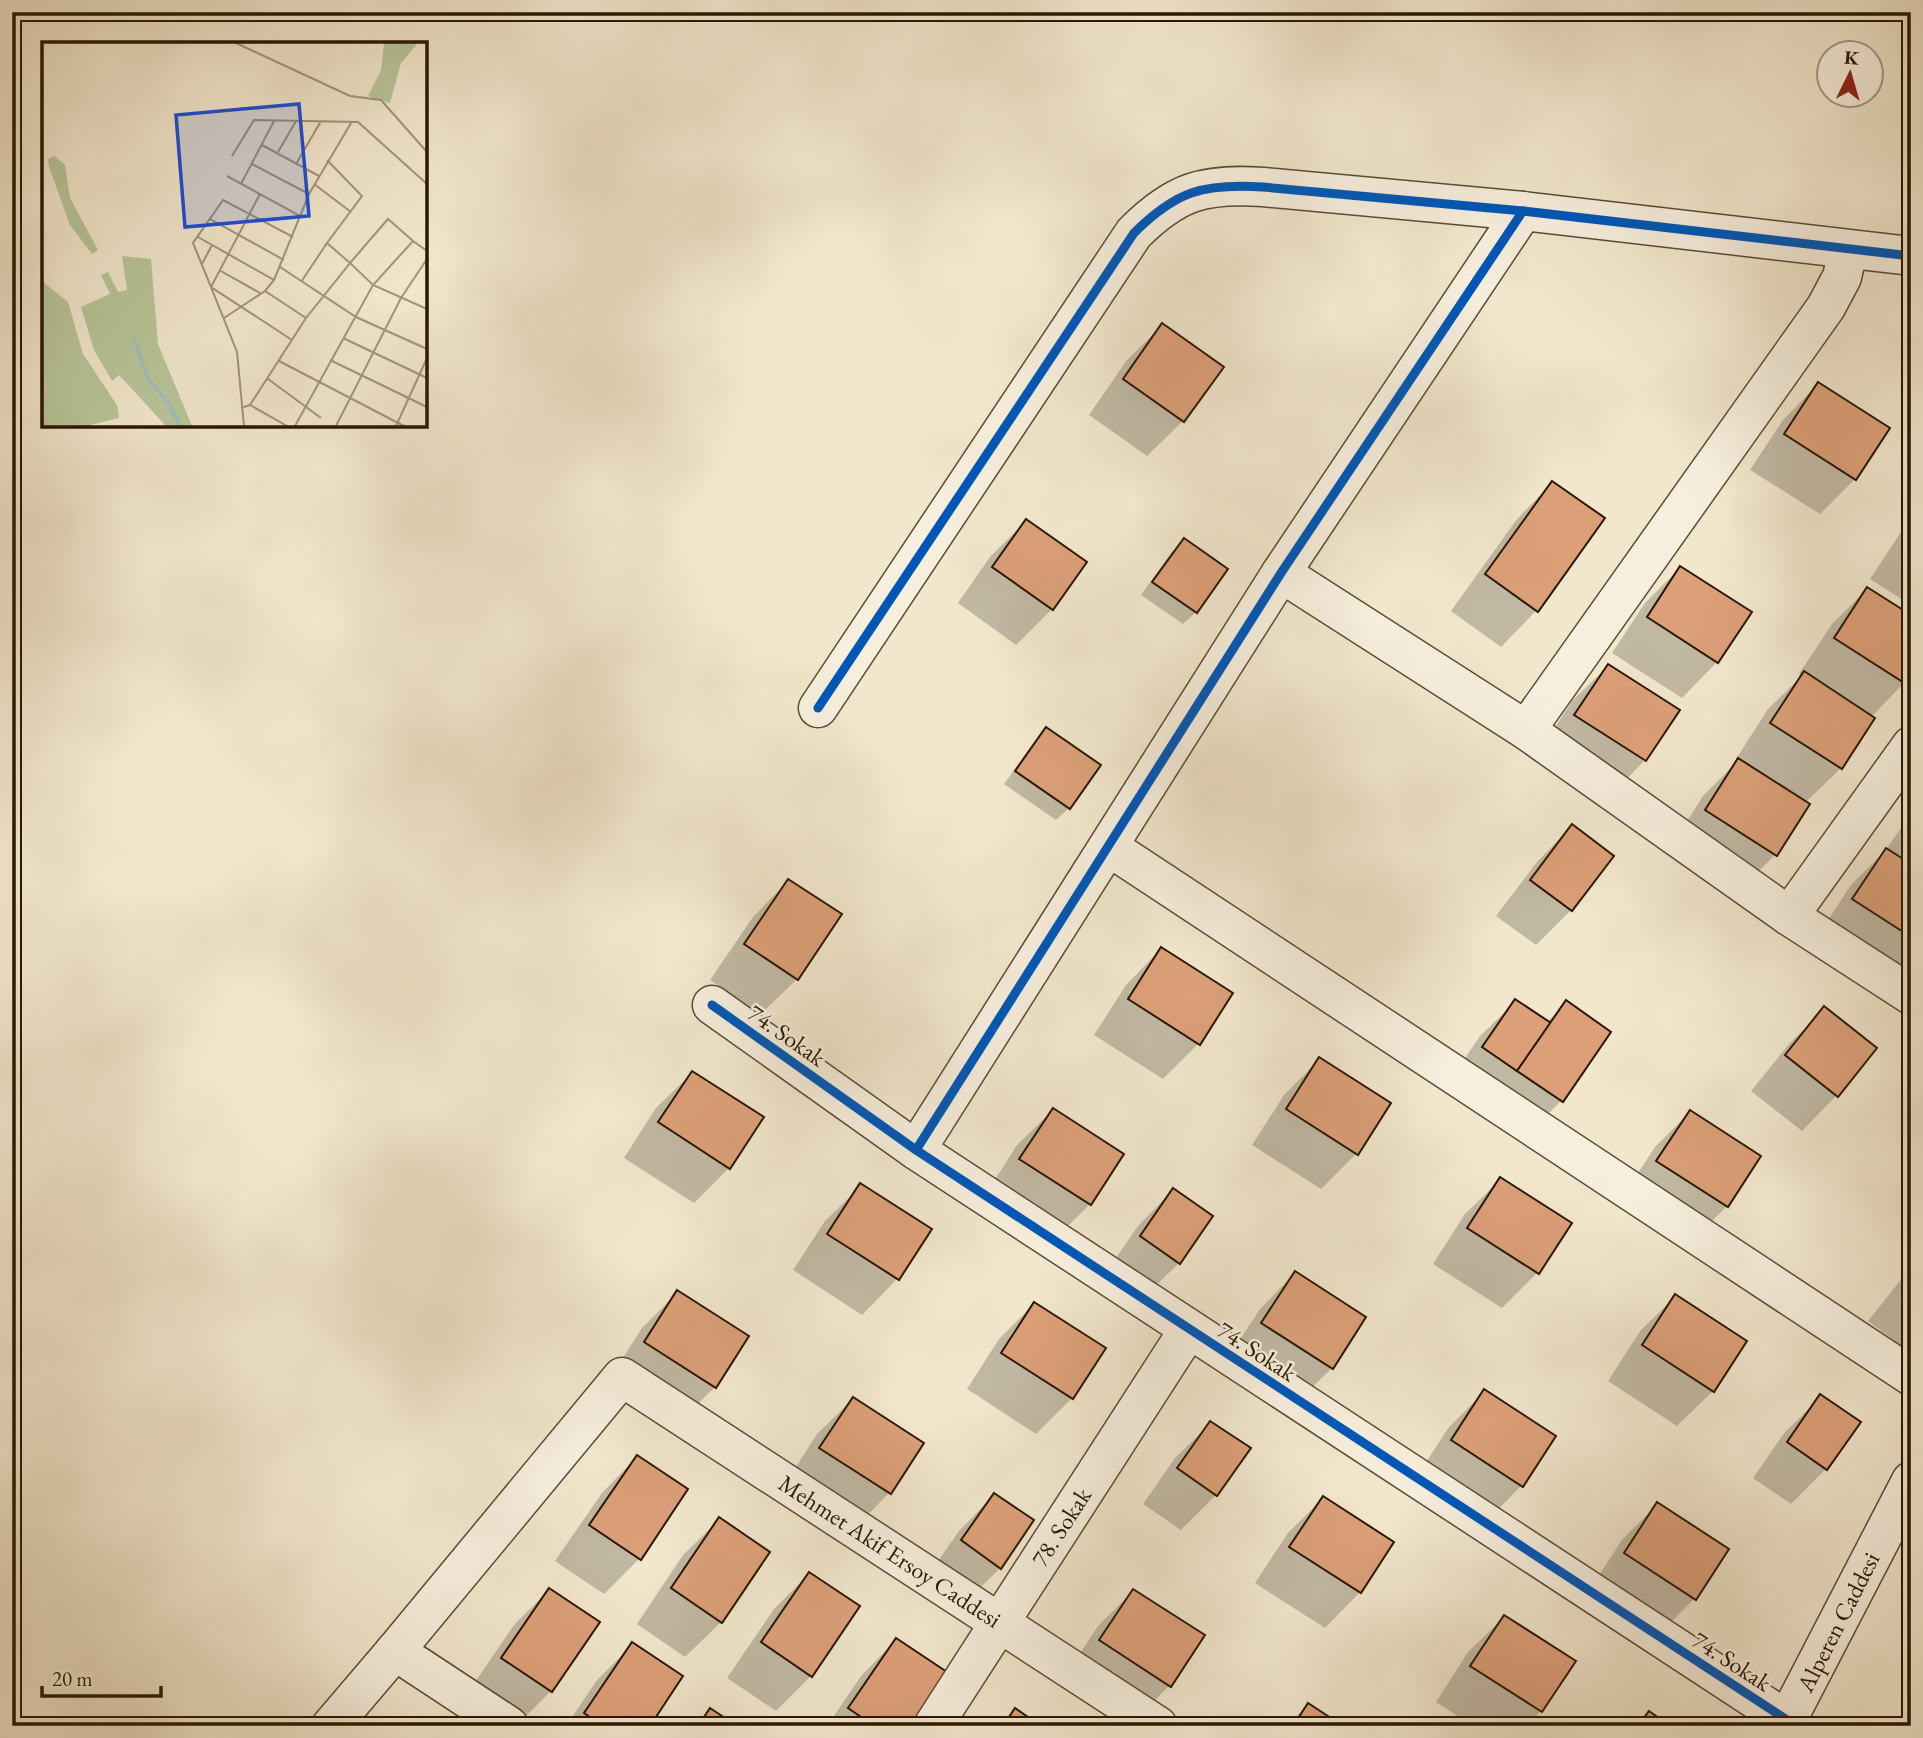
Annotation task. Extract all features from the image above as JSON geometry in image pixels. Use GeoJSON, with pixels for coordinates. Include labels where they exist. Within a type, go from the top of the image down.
{"type":"FeatureCollection","features":[{"type":"Feature","properties":{"kind":"street"},"geometry":{"type":"LineString","coordinates":[[818,708],[1134,233],[1153,215],[1175,200],[1199,190],[1229,184],[1523,211],[1911,256]]}},
{"type":"Feature","properties":{"kind":"street"},"geometry":{"type":"LineString","coordinates":[[916,1150],[1281,573],[1523,211]]}},
{"type":"Feature","properties":{"kind":"street"},"geometry":{"type":"LineString","coordinates":[[1526,730],[1826,307],[1842,276],[1848,250]]}},
{"type":"Feature","properties":{"kind":"street"},"geometry":{"type":"LineString","coordinates":[[1281,573],[1526,730],[1789,916],[1911,995]]}},
{"type":"Feature","properties":{"kind":"street"},"geometry":{"type":"LineString","coordinates":[[1789,916],[1911,746]]}},
{"type":"Feature","properties":{"kind":"street"},"geometry":{"type":"LineString","coordinates":[[1109,847],[1911,1376]]}},
{"type":"Feature","properties":{"kind":"street","name":"74. Sokak"},"geometry":{"type":"LineString","coordinates":[[712,1005],[916,1150],[1786,1723]]}},
{"type":"Feature","properties":{"kind":"street","name":"78. Sokak"},"geometry":{"type":"LineString","coordinates":[[933,1726],[1189,1329]]}},
{"type":"Feature","properties":{"kind":"street","name":"Mehmet Akif Ersoy Caddesi"},"geometry":{"type":"LineString","coordinates":[[395,1651],[622,1377],[1158,1726]]}},
{"type":"Feature","properties":{"kind":"street","name":"Alperen Caddesi"},"geometry":{"type":"LineString","coordinates":[[1786,1723],[1911,1481]]}},
{"type":"Feature","properties":{"kind":"street"},"geometry":{"type":"LineString","coordinates":[[331,1726],[395,1651],[509,1726]]}},
{"type":"Feature","properties":{"kind":"building"},"geometry":{"type":"Polygon","coordinates":[[[1162,323],[1224,367],[1184,422],[1123,379],[1162,323]]]}},
{"type":"Feature","properties":{"kind":"building"},"geometry":{"type":"Polygon","coordinates":[[[1818,382],[1890,428],[1856,480],[1784,434],[1818,382]]]}},
{"type":"Feature","properties":{"kind":"building"},"geometry":{"type":"Polygon","coordinates":[[[1552,481],[1605,518],[1538,612],[1485,574],[1552,481]]]}},
{"type":"Feature","properties":{"kind":"building"},"geometry":{"type":"Polygon","coordinates":[[[1026,519],[1087,562],[1053,610],[992,567],[1026,519]]]}},
{"type":"Feature","properties":{"kind":"building"},"geometry":{"type":"Polygon","coordinates":[[[1184,538],[1228,569],[1197,613],[1152,582],[1184,538]]]}},
{"type":"Feature","properties":{"kind":"building"},"geometry":{"type":"Polygon","coordinates":[[[1680,566],[1752,612],[1718,663],[1647,617],[1680,566]]]}},
{"type":"Feature","properties":{"kind":"building"},"geometry":{"type":"Polygon","coordinates":[[[1867,587],[1911,615],[1911,676],[1906,684],[1834,638],[1867,587]]]}},
{"type":"Feature","properties":{"kind":"building"},"geometry":{"type":"Polygon","coordinates":[[[1608,664],[1680,710],[1646,761],[1574,715],[1608,664]]]}},
{"type":"Feature","properties":{"kind":"building"},"geometry":{"type":"Polygon","coordinates":[[[1804,671],[1875,718],[1842,769],[1770,723],[1804,671]]]}},
{"type":"Feature","properties":{"kind":"building"},"geometry":{"type":"Polygon","coordinates":[[[1046,727],[1101,765],[1070,809],[1015,771],[1046,727]]]}},
{"type":"Feature","properties":{"kind":"building"},"geometry":{"type":"Polygon","coordinates":[[[1738,758],[1810,804],[1777,856],[1705,810],[1738,758]]]}},
{"type":"Feature","properties":{"kind":"building"},"geometry":{"type":"Polygon","coordinates":[[[1572,824],[1614,856],[1572,911],[1530,880],[1572,824]]]}},
{"type":"Feature","properties":{"kind":"building"},"geometry":{"type":"Polygon","coordinates":[[[1886,848],[1911,864],[1911,937],[1852,899],[1886,848]]]}},
{"type":"Feature","properties":{"kind":"building"},"geometry":{"type":"Polygon","coordinates":[[[788,879],[842,914],[798,980],[744,944],[788,879]]]}},
{"type":"Feature","properties":{"kind":"building"},"geometry":{"type":"Polygon","coordinates":[[[1161,947],[1233,993],[1200,1045],[1128,999],[1161,947]]]}},
{"type":"Feature","properties":{"kind":"building"},"geometry":{"type":"Polygon","coordinates":[[[1515,999],[1551,1023],[1517,1071],[1482,1047],[1515,999]]]}},
{"type":"Feature","properties":{"kind":"building"},"geometry":{"type":"Polygon","coordinates":[[[1566,1000],[1611,1032],[1563,1102],[1517,1071],[1566,1000]]]}},
{"type":"Feature","properties":{"kind":"building"},"geometry":{"type":"Polygon","coordinates":[[[1824,1006],[1877,1048],[1838,1097],[1785,1055],[1824,1006]]]}},
{"type":"Feature","properties":{"kind":"building"},"geometry":{"type":"Polygon","coordinates":[[[1319,1057],[1391,1103],[1358,1155],[1286,1109],[1319,1057]]]}},
{"type":"Feature","properties":{"kind":"building"},"geometry":{"type":"Polygon","coordinates":[[[692,1071],[764,1117],[730,1169],[658,1122],[692,1071]]]}},
{"type":"Feature","properties":{"kind":"building"},"geometry":{"type":"Polygon","coordinates":[[[1053,1108],[1124,1154],[1091,1205],[1019,1159],[1053,1108]]]}},
{"type":"Feature","properties":{"kind":"building"},"geometry":{"type":"Polygon","coordinates":[[[1690,1110],[1761,1156],[1728,1207],[1656,1161],[1690,1110]]]}},
{"type":"Feature","properties":{"kind":"building"},"geometry":{"type":"Polygon","coordinates":[[[1500,1177],[1572,1223],[1539,1274],[1467,1228],[1500,1177]]]}},
{"type":"Feature","properties":{"kind":"building"},"geometry":{"type":"Polygon","coordinates":[[[860,1183],[932,1229],[899,1280],[827,1234],[860,1183]]]}},
{"type":"Feature","properties":{"kind":"building"},"geometry":{"type":"Polygon","coordinates":[[[1173,1188],[1213,1216],[1180,1264],[1140,1236],[1173,1188]]]}},
{"type":"Feature","properties":{"kind":"building"},"geometry":{"type":"Polygon","coordinates":[[[1295,1271],[1366,1317],[1333,1369],[1261,1323],[1295,1271]]]}},
{"type":"Feature","properties":{"kind":"building"},"geometry":{"type":"Polygon","coordinates":[[[677,1290],[749,1336],[716,1388],[644,1342],[677,1290]]]}},
{"type":"Feature","properties":{"kind":"building"},"geometry":{"type":"Polygon","coordinates":[[[1675,1294],[1747,1341],[1714,1392],[1642,1345],[1675,1294]]]}},
{"type":"Feature","properties":{"kind":"building"},"geometry":{"type":"Polygon","coordinates":[[[1034,1302],[1106,1348],[1073,1399],[1001,1353],[1034,1302]]]}},
{"type":"Feature","properties":{"kind":"building"},"geometry":{"type":"Polygon","coordinates":[[[1484,1389],[1556,1436],[1523,1487],[1451,1440],[1484,1389]]]}},
{"type":"Feature","properties":{"kind":"building"},"geometry":{"type":"Polygon","coordinates":[[[1820,1394],[1861,1422],[1827,1470],[1787,1442],[1820,1394]]]}},
{"type":"Feature","properties":{"kind":"building"},"geometry":{"type":"Polygon","coordinates":[[[853,1397],[924,1443],[891,1494],[819,1448],[853,1397]]]}},
{"type":"Feature","properties":{"kind":"building"},"geometry":{"type":"Polygon","coordinates":[[[1210,1421],[1251,1448],[1217,1496],[1177,1468],[1210,1421]]]}},
{"type":"Feature","properties":{"kind":"building"},"geometry":{"type":"Polygon","coordinates":[[[637,1455],[688,1489],[641,1560],[589,1525],[637,1455]]]}},
{"type":"Feature","properties":{"kind":"building"},"geometry":{"type":"Polygon","coordinates":[[[994,1493],[1034,1520],[1001,1569],[961,1540],[994,1493]]]}},
{"type":"Feature","properties":{"kind":"building"},"geometry":{"type":"Polygon","coordinates":[[[1323,1496],[1394,1542],[1361,1593],[1289,1547],[1323,1496]]]}},
{"type":"Feature","properties":{"kind":"building"},"geometry":{"type":"Polygon","coordinates":[[[1657,1502],[1729,1549],[1696,1600],[1624,1553],[1657,1502]]]}},
{"type":"Feature","properties":{"kind":"building"},"geometry":{"type":"Polygon","coordinates":[[[719,1517],[770,1552],[722,1623],[671,1588],[719,1517]]]}},
{"type":"Feature","properties":{"kind":"building"},"geometry":{"type":"Polygon","coordinates":[[[809,1572],[860,1606],[812,1677],[761,1642],[809,1572]]]}},
{"type":"Feature","properties":{"kind":"building"},"geometry":{"type":"Polygon","coordinates":[[[549,1588],[600,1622],[552,1692],[501,1658],[549,1588]]]}},
{"type":"Feature","properties":{"kind":"building"},"geometry":{"type":"Polygon","coordinates":[[[1133,1589],[1205,1635],[1171,1687],[1099,1640],[1133,1589]]]}},
{"type":"Feature","properties":{"kind":"building"},"geometry":{"type":"Polygon","coordinates":[[[1504,1615],[1576,1661],[1542,1712],[1470,1666],[1504,1615]]]}},
{"type":"Feature","properties":{"kind":"building"},"geometry":{"type":"Polygon","coordinates":[[[896,1638],[947,1672],[911,1726],[874,1726],[848,1708],[896,1638]]]}},
{"type":"Feature","properties":{"kind":"building"},"geometry":{"type":"Polygon","coordinates":[[[632,1642],[683,1676],[650,1726],[603,1726],[584,1713],[632,1642]]]}},
{"type":"Feature","properties":{"kind":"building"},"geometry":{"type":"Polygon","coordinates":[[[1308,1703],[1343,1726],[1293,1726],[1308,1703]]]}},
{"type":"Feature","properties":{"kind":"building"},"geometry":{"type":"Polygon","coordinates":[[[710,1708],[737,1726],[698,1726],[710,1708]]]}},
{"type":"Feature","properties":{"kind":"building"},"geometry":{"type":"Polygon","coordinates":[[[1015,1708],[1041,1726],[1003,1726],[1015,1708]]]}},
{"type":"Feature","properties":{"kind":"building"},"geometry":{"type":"Polygon","coordinates":[[[1649,1711],[1670,1726],[1638,1726],[1649,1711]]]}},
{"type":"Feature","properties":{"kind":"cycle path"},"geometry":{"type":"LineString","coordinates":[[818,708],[1134,233],[1164,208],[1192,193],[1224,187],[1263,187],[1523,211],[1911,256]]}},
{"type":"Feature","properties":{"kind":"cycle path"},"geometry":{"type":"LineString","coordinates":[[916,1150],[1281,573],[1523,211]]}},
{"type":"Feature","properties":{"kind":"cycle path"},"geometry":{"type":"LineString","coordinates":[[712,1005],[916,1150],[1787,1720]]}}]}
